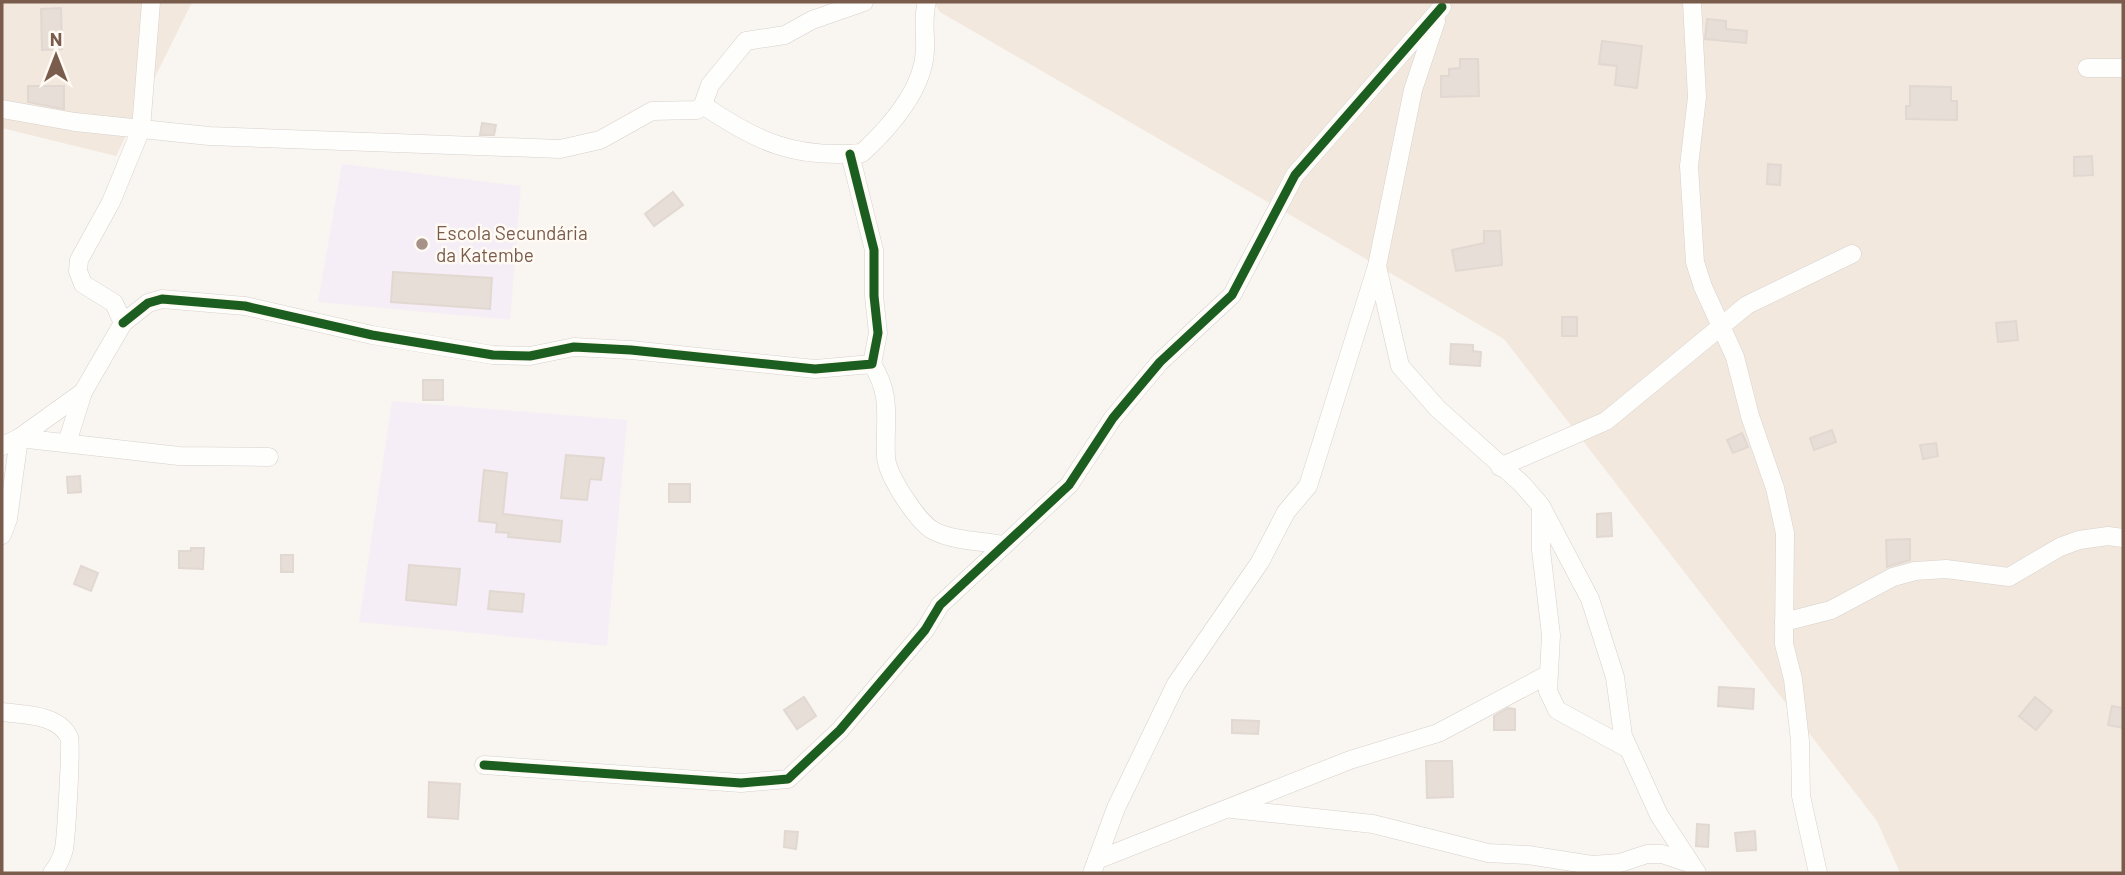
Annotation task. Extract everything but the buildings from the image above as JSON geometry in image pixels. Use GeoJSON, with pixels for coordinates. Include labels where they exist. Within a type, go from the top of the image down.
{"type":"FeatureCollection","features":[{"type":"Feature","properties":{"kind":"street"},"geometry":{"type":"LineString","coordinates":[[123,323],[114,303],[83,284],[78,271],[79,260],[111,202],[141,129],[151,2]]}},
{"type":"Feature","properties":{"kind":"street"},"geometry":{"type":"LineString","coordinates":[[2,109],[141,129],[358,144],[560,149],[600,140],[652,111],[697,110],[703,105],[710,85],[746,41],[785,35],[813,20],[864,2]]}},
{"type":"Feature","properties":{"kind":"street"},"geometry":{"type":"LineString","coordinates":[[703,105],[745,134],[776,145],[815,153],[862,153],[901,109],[916,82],[925,53],[923,15],[927,2]]}},
{"type":"Feature","properties":{"kind":"street"},"geometry":{"type":"LineString","coordinates":[[1692,2],[1697,97],[1689,166],[1692,236],[1703,286],[1735,357],[1783,522],[1784,645],[1793,679],[1800,741],[1801,796],[1818,873]]}},
{"type":"Feature","properties":{"kind":"street"},"geometry":{"type":"LineString","coordinates":[[1095,867],[1116,808],[1176,684],[1260,562],[1286,512],[1308,486],[1377,266],[1413,90],[1424,49],[1443,4]]}},
{"type":"Feature","properties":{"kind":"street"},"geometry":{"type":"LineString","coordinates":[[484,765],[741,783],[788,779],[840,730],[918,639],[940,605],[1069,485],[1113,418],[1160,362],[1232,295],[1295,175],[1443,4]]}},
{"type":"Feature","properties":{"kind":"street"},"geometry":{"type":"LineString","coordinates":[[2087,68],[2123,68]]}},
{"type":"Feature","properties":{"kind":"street"},"geometry":{"type":"LineString","coordinates":[[850,154],[874,250],[874,296],[878,333],[872,364],[883,382],[886,395],[888,472],[932,531],[1003,545]]}},
{"type":"Feature","properties":{"kind":"street"},"geometry":{"type":"LineString","coordinates":[[1500,467],[1606,421],[1747,305],[1852,254]]}},
{"type":"Feature","properties":{"kind":"street"},"geometry":{"type":"LineString","coordinates":[[1377,266],[1400,366],[1438,409],[1541,506],[1590,599],[1615,677],[1623,736],[1659,815],[1691,867]]}},
{"type":"Feature","properties":{"kind":"street"},"geometry":{"type":"LineString","coordinates":[[67,443],[83,392],[123,323],[148,303],[162,299],[245,306],[372,335],[493,355],[530,356],[575,347],[631,349],[815,369],[872,364]]}},
{"type":"Feature","properties":{"kind":"street"},"geometry":{"type":"LineString","coordinates":[[2,446],[19,438],[83,392]]}},
{"type":"Feature","properties":{"kind":"street"},"geometry":{"type":"LineString","coordinates":[[19,438],[179,456],[269,457]]}},
{"type":"Feature","properties":{"kind":"street"},"geometry":{"type":"LineString","coordinates":[[2,535],[8,519],[19,438]]}},
{"type":"Feature","properties":{"kind":"street"},"geometry":{"type":"LineString","coordinates":[[1541,506],[1541,550],[1551,635],[1548,691],[1557,710],[1629,749]]}},
{"type":"Feature","properties":{"kind":"street"},"geometry":{"type":"LineString","coordinates":[[1784,622],[1831,610],[1893,578],[1915,571],[1947,569],[2009,577],[2060,547],[2079,540],[2108,536],[2123,538]]}},
{"type":"Feature","properties":{"kind":"street"},"geometry":{"type":"LineString","coordinates":[[1095,867],[1228,808],[1350,760],[1438,733],[1547,676]]}},
{"type":"Feature","properties":{"kind":"street"},"geometry":{"type":"LineString","coordinates":[[2,712],[54,720],[69,736],[72,752],[67,776],[64,849],[52,873]]}},
{"type":"Feature","properties":{"kind":"street"},"geometry":{"type":"LineString","coordinates":[[1228,808],[1373,824],[1488,853],[1528,855],[1592,865],[1620,863],[1647,854],[1662,854],[1691,867]]}},
{"type":"Feature","properties":{"kind":"shaded area"},"geometry":{"type":"Polygon","coordinates":[[[2,2],[192,2],[116,156],[2,128],[2,2]]]}},
{"type":"Feature","properties":{"kind":"shaded area"},"geometry":{"type":"Polygon","coordinates":[[[934,2],[2123,2],[2123,873],[1900,873],[1877,821],[1504,339],[940,12],[934,2]]]}},
{"type":"Feature","properties":{"kind":"shaded area","name":"Escola Secundária da Katembe"},"geometry":{"type":"Polygon","coordinates":[[[342,164],[521,186],[510,320],[318,302],[342,164]]]}},
{"type":"Feature","properties":{"kind":"shaded area"},"geometry":{"type":"Polygon","coordinates":[[[392,401],[627,420],[607,646],[359,622],[392,401]]]}},
{"type":"Feature","properties":{"kind":"cycle path"},"geometry":{"type":"LineString","coordinates":[[484,765],[741,783],[788,779],[840,730],[925,630],[940,605],[1069,485],[1113,418],[1160,362],[1232,295],[1295,175],[1442,7]]}},
{"type":"Feature","properties":{"kind":"cycle path"},"geometry":{"type":"LineString","coordinates":[[123,323],[148,303],[162,299],[245,306],[372,335],[493,355],[530,356],[574,347],[631,350],[815,369],[872,364],[878,333],[874,296],[874,250],[850,154]]}},
{"type":"Feature","properties":{"kind":"place","name":"Escola Secundária da Katembe"},"geometry":{"type":"Point","coordinates":[422,244]}}]}
